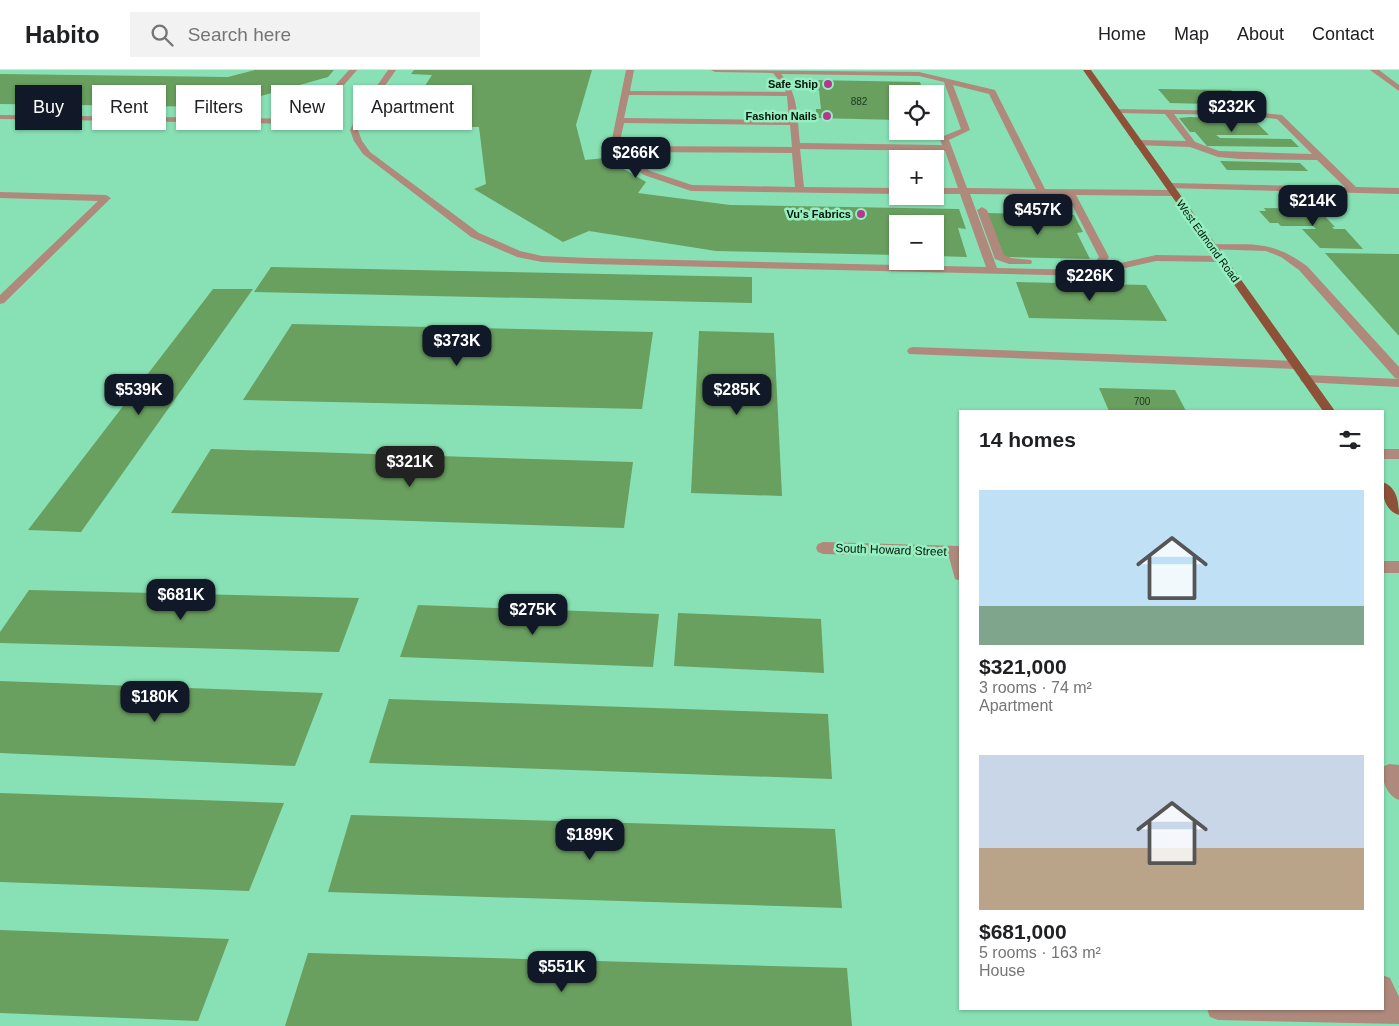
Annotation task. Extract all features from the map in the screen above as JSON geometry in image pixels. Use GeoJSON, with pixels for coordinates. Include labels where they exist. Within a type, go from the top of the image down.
{"type":"FeatureCollection","features":[{"type":"Feature","properties":{"kind":"main road","name":"West Edmond Road"},"geometry":{"type":"LineString","coordinates":[[1086,70],[1328,410]]}},
{"type":"Feature","properties":{"kind":"main road"},"geometry":{"type":"LineString","coordinates":[[1384,490],[1399,510]]}},
{"type":"Feature","properties":{"kind":"street"},"geometry":{"type":"LineString","coordinates":[[0,117],[307,122],[353,70]]}},
{"type":"Feature","properties":{"kind":"street"},"geometry":{"type":"LineString","coordinates":[[392,70],[364,110],[354,130],[358,141],[367,154],[475,236],[517,254],[542,259],[590,261],[1090,272],[1156,258],[1221,259]]}},
{"type":"Feature","properties":{"kind":"street"},"geometry":{"type":"LineString","coordinates":[[614,149],[630,70]]}},
{"type":"Feature","properties":{"kind":"street"},"geometry":{"type":"LineString","coordinates":[[715,70],[919,74],[992,92],[1042,192]]}},
{"type":"Feature","properties":{"kind":"street"},"geometry":{"type":"LineString","coordinates":[[775,70],[786,83],[791,94],[800,190]]}},
{"type":"Feature","properties":{"kind":"street"},"geometry":{"type":"LineString","coordinates":[[1374,70],[1399,89]]}},
{"type":"Feature","properties":{"kind":"street"},"geometry":{"type":"LineString","coordinates":[[947,80],[966,130],[944,139],[999,257],[1009,262],[1099,264],[1104,257],[1070,192]]}},
{"type":"Feature","properties":{"kind":"street"},"geometry":{"type":"LineString","coordinates":[[626,93],[791,94]]}},
{"type":"Feature","properties":{"kind":"street"},"geometry":{"type":"LineString","coordinates":[[1116,111],[1243,112],[1279,118],[1353,190]]}},
{"type":"Feature","properties":{"kind":"street"},"geometry":{"type":"LineString","coordinates":[[1168,112],[1192,144],[1201,149],[1218,154],[1240,156],[1320,157]]}},
{"type":"Feature","properties":{"kind":"street"},"geometry":{"type":"LineString","coordinates":[[619,120],[793,123]]}},
{"type":"Feature","properties":{"kind":"street"},"geometry":{"type":"LineString","coordinates":[[1138,143],[1192,144]]}},
{"type":"Feature","properties":{"kind":"street"},"geometry":{"type":"LineString","coordinates":[[614,149],[948,148]]}},
{"type":"Feature","properties":{"kind":"street"},"geometry":{"type":"LineString","coordinates":[[614,149],[647,173],[692,188],[889,191]]}},
{"type":"Feature","properties":{"kind":"street"},"geometry":{"type":"LineString","coordinates":[[944,191],[1070,192],[1171,189],[1399,191]]}},
{"type":"Feature","properties":{"kind":"street"},"geometry":{"type":"LineString","coordinates":[[970,192],[993,271]]}},
{"type":"Feature","properties":{"kind":"street"},"geometry":{"type":"LineString","coordinates":[[0,196],[106,198],[0,300]]}},
{"type":"Feature","properties":{"kind":"street"},"geometry":{"type":"LineString","coordinates":[[1212,247],[1267,248],[1285,255],[1303,268],[1399,375]]}},
{"type":"Feature","properties":{"kind":"street"},"geometry":{"type":"LineString","coordinates":[[913,351],[1296,365]]}},
{"type":"Feature","properties":{"kind":"street"},"geometry":{"type":"LineString","coordinates":[[1306,380],[1399,382]]}},
{"type":"Feature","properties":{"kind":"street"},"geometry":{"type":"LineString","coordinates":[[1384,454],[1399,454]]}},
{"type":"Feature","properties":{"kind":"street","name":"South Howard Street"},"geometry":{"type":"LineString","coordinates":[[823,548],[957,552]]}},
{"type":"Feature","properties":{"kind":"street"},"geometry":{"type":"LineString","coordinates":[[957,552],[959,567]]}},
{"type":"Feature","properties":{"kind":"street"},"geometry":{"type":"LineString","coordinates":[[1384,567],[1399,567]]}},
{"type":"Feature","properties":{"kind":"street"},"geometry":{"type":"LineString","coordinates":[[1390,769],[1399,791]]}},
{"type":"Feature","properties":{"kind":"street"},"geometry":{"type":"LineString","coordinates":[[1384,990],[1397,1013]]}},
{"type":"Feature","properties":{"kind":"street"},"geometry":{"type":"LineString","coordinates":[[1263,1010],[1397,1013]]}},
{"type":"Feature","properties":{"kind":"building"},"geometry":{"type":"Polygon","coordinates":[[[255,70],[334,70],[328,77],[300,85],[271,85],[271,93],[261,96],[261,85],[176,85],[176,106],[166,106],[166,85],[92,85],[92,105],[82,105],[82,85],[15,85],[15,104],[0,104],[0,74],[228,77],[255,70]]]}},
{"type":"Feature","properties":{"kind":"building"},"geometry":{"type":"Polygon","coordinates":[[[414,70],[592,70],[576,125],[585,160],[605,158],[646,182],[638,193],[730,205],[959,209],[966,229],[958,228],[967,257],[944,256],[944,215],[889,215],[889,255],[716,251],[589,231],[563,242],[474,189],[486,184],[479,127],[472,127],[472,85],[425,85],[432,75],[411,74],[414,70]]]}},
{"type":"Feature","properties":{"kind":"building"},"geometry":{"type":"Polygon","coordinates":[[[811,80],[920,82],[921,85],[889,85],[889,120],[816,118],[816,109],[821,109],[819,90],[812,89],[811,80]]]}},
{"type":"Feature","properties":{"kind":"building"},"geometry":{"type":"Polygon","coordinates":[[[1158,89],[1231,90],[1244,105],[1170,103],[1158,89]]]}},
{"type":"Feature","properties":{"kind":"building"},"geometry":{"type":"Polygon","coordinates":[[[1179,118],[1254,120],[1269,135],[1216,135],[1220,138],[1291,139],[1299,147],[1207,146],[1195,132],[1190,132],[1179,118]]]}},
{"type":"Feature","properties":{"kind":"building"},"geometry":{"type":"Polygon","coordinates":[[[1220,161],[1300,163],[1308,171],[1227,170],[1220,161]]]}},
{"type":"Feature","properties":{"kind":"building"},"geometry":{"type":"Polygon","coordinates":[[[1264,208],[1318,209],[1335,227],[1332,227],[1334,229],[1345,229],[1363,249],[1320,248],[1302,229],[1316,229],[1313,226],[1281,226],[1278,223],[1270,223],[1259,211],[1266,211],[1264,208]]]}},
{"type":"Feature","properties":{"kind":"building"},"geometry":{"type":"Polygon","coordinates":[[[986,213],[1074,215],[1083,232],[1077,233],[1090,259],[1003,257],[986,213]]]}},
{"type":"Feature","properties":{"kind":"building"},"geometry":{"type":"Polygon","coordinates":[[[1325,253],[1399,254],[1399,336],[1325,253]]]}},
{"type":"Feature","properties":{"kind":"building"},"geometry":{"type":"Polygon","coordinates":[[[271,267],[752,277],[752,303],[254,292],[271,267]]]}},
{"type":"Feature","properties":{"kind":"building"},"geometry":{"type":"Polygon","coordinates":[[[1016,282],[1146,285],[1167,321],[1029,318],[1016,282]]]}},
{"type":"Feature","properties":{"kind":"building"},"geometry":{"type":"Polygon","coordinates":[[[213,289],[253,289],[81,532],[28,530],[213,289]]]}},
{"type":"Feature","properties":{"kind":"building"},"geometry":{"type":"Polygon","coordinates":[[[292,324],[653,332],[642,409],[243,400],[292,324]]]}},
{"type":"Feature","properties":{"kind":"building"},"geometry":{"type":"Polygon","coordinates":[[[699,331],[774,333],[782,496],[691,493],[699,331]]]}},
{"type":"Feature","properties":{"kind":"building"},"geometry":{"type":"Polygon","coordinates":[[[1099,388],[1175,390],[1185,410],[1109,410],[1099,388]]]}},
{"type":"Feature","properties":{"kind":"building"},"geometry":{"type":"Polygon","coordinates":[[[211,449],[633,462],[624,528],[171,513],[211,449]]]}},
{"type":"Feature","properties":{"kind":"building"},"geometry":{"type":"Polygon","coordinates":[[[29,590],[359,598],[339,652],[0,643],[0,632],[29,590]]]}},
{"type":"Feature","properties":{"kind":"building"},"geometry":{"type":"Polygon","coordinates":[[[418,605],[659,614],[653,667],[400,657],[418,605]]]}},
{"type":"Feature","properties":{"kind":"building"},"geometry":{"type":"Polygon","coordinates":[[[678,613],[821,619],[824,673],[674,666],[678,613]]]}},
{"type":"Feature","properties":{"kind":"building"},"geometry":{"type":"Polygon","coordinates":[[[0,681],[323,693],[295,766],[0,753],[0,681]]]}},
{"type":"Feature","properties":{"kind":"building"},"geometry":{"type":"Polygon","coordinates":[[[389,699],[828,714],[832,779],[369,763],[389,699]]]}},
{"type":"Feature","properties":{"kind":"building"},"geometry":{"type":"Polygon","coordinates":[[[0,793],[284,803],[249,891],[0,882],[0,793]]]}},
{"type":"Feature","properties":{"kind":"building"},"geometry":{"type":"Polygon","coordinates":[[[351,815],[835,829],[842,908],[328,892],[351,815]]]}},
{"type":"Feature","properties":{"kind":"building"},"geometry":{"type":"Polygon","coordinates":[[[0,930],[229,939],[198,1021],[0,1013],[0,930]]]}},
{"type":"Feature","properties":{"kind":"building"},"geometry":{"type":"Polygon","coordinates":[[[308,953],[847,968],[852,1026],[285,1026],[308,953]]]}},
{"type":"Feature","properties":{"kind":"place","name":"Safe Ship"},"geometry":{"type":"Point","coordinates":[828,84]}},
{"type":"Feature","properties":{"kind":"place","name":"Fashion Nails"},"geometry":{"type":"Point","coordinates":[827,116]}},
{"type":"Feature","properties":{"kind":"place","name":"Vu's Fabrics"},"geometry":{"type":"Point","coordinates":[861,214]}}]}
